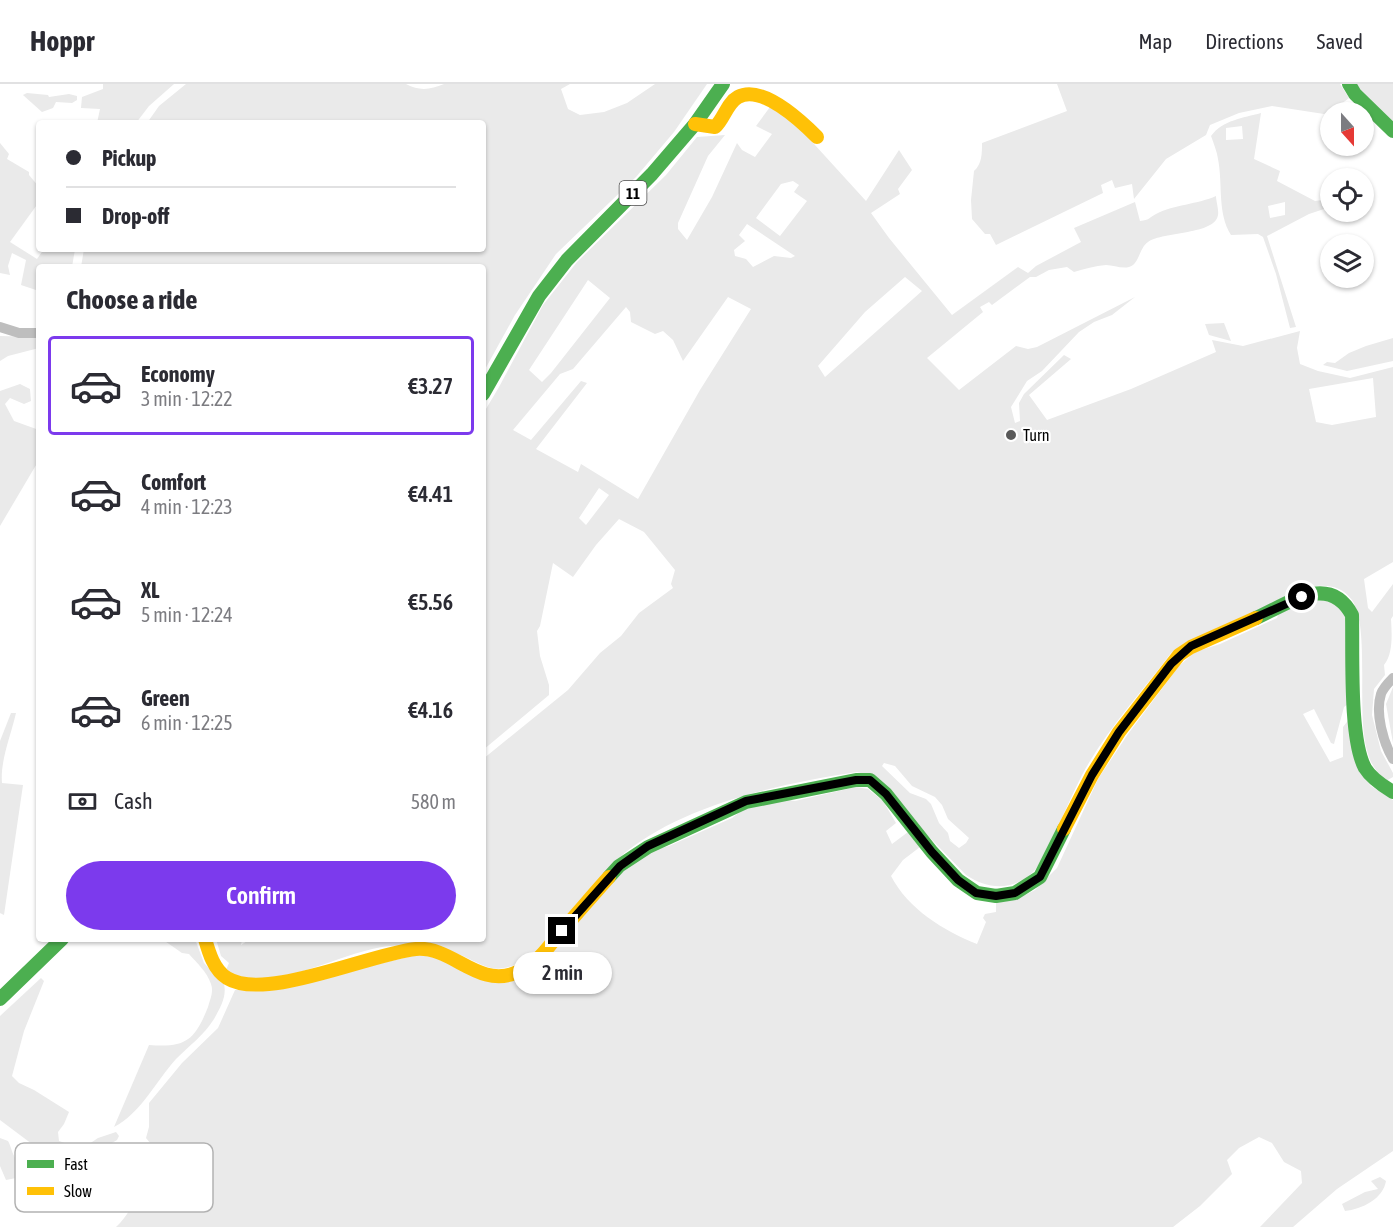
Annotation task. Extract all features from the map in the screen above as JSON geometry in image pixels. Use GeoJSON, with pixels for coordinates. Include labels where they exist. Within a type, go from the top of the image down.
{"type":"FeatureCollection","features":[{"type":"Feature","properties":{"kind":"street","name":"11"},"geometry":{"type":"LineString","coordinates":[[486,389],[534,304],[567,260],[652,174],[695,124],[723,84]]}},
{"type":"Feature","properties":{"kind":"street"},"geometry":{"type":"LineString","coordinates":[[1349,84],[1355,94],[1393,131]]}},
{"type":"Feature","properties":{"kind":"street"},"geometry":{"type":"LineString","coordinates":[[695,124],[715,127],[730,104],[737,98],[751,93],[778,103],[817,137]]}},
{"type":"Feature","properties":{"kind":"street"},"geometry":{"type":"LineString","coordinates":[[0,327],[18,333],[36,333]]}},
{"type":"Feature","properties":{"kind":"street"},"geometry":{"type":"LineString","coordinates":[[206,942],[210,959],[228,979],[245,985],[259,986],[289,982],[395,951],[424,949],[484,974],[500,977],[518,972],[534,963],[620,866],[648,846],[746,801],[856,780],[870,780],[886,794],[932,852],[958,880],[976,893],[996,896],[1015,893],[1040,877],[1092,775],[1119,732],[1171,664],[1191,646],[1315,592],[1328,592],[1338,596],[1347,604],[1352,615],[1354,695],[1360,752],[1364,766],[1376,780],[1393,792]]}},
{"type":"Feature","properties":{"kind":"street"},"geometry":{"type":"LineString","coordinates":[[1393,678],[1382,693],[1380,715],[1387,749],[1393,759]]}},
{"type":"Feature","properties":{"kind":"street"},"geometry":{"type":"LineString","coordinates":[[0,999],[59,942]]}},
{"type":"Feature","properties":{"kind":"shaded area"},"geometry":{"type":"Polygon","coordinates":[[[103,84],[174,84],[149,106],[138,120],[98,120],[100,109],[81,108],[82,97],[103,89],[103,84]]]}},
{"type":"Feature","properties":{"kind":"shaded area"},"geometry":{"type":"Polygon","coordinates":[[[186,84],[406,84],[425,89],[444,84],[570,84],[561,89],[568,109],[580,115],[604,112],[627,103],[655,84],[707,84],[674,132],[636,177],[556,254],[515,315],[486,368],[486,264],[82,264],[84,252],[486,252],[486,120],[149,120],[159,106],[186,84]]]}},
{"type":"Feature","properties":{"kind":"shaded area"},"geometry":{"type":"Polygon","coordinates":[[[1057,84],[1340,84],[1349,98],[1344,102],[1320,102],[1320,113],[1272,106],[1239,113],[1210,125],[1206,135],[1166,159],[1134,199],[1132,184],[1115,188],[1112,180],[1101,185],[1103,193],[996,245],[990,234],[985,234],[972,219],[974,171],[980,162],[982,143],[1067,111],[1057,84]]]}},
{"type":"Feature","properties":{"kind":"shaded area"},"geometry":{"type":"Polygon","coordinates":[[[1354,84],[1393,84],[1393,124],[1374,102],[1354,84]]]}},
{"type":"Feature","properties":{"kind":"shaded area"},"geometry":{"type":"Polygon","coordinates":[[[27,93],[49,97],[69,94],[77,96],[77,100],[72,103],[56,102],[53,108],[42,112],[23,95],[27,93]]]}},
{"type":"Feature","properties":{"kind":"shaded area"},"geometry":{"type":"Polygon","coordinates":[[[770,107],[794,122],[866,201],[899,150],[912,170],[898,189],[900,194],[871,213],[952,315],[1018,267],[1028,273],[1036,266],[1081,242],[1074,228],[1135,202],[1140,221],[1170,209],[1216,196],[1218,215],[1215,221],[1208,226],[1148,242],[1135,263],[1129,267],[1106,265],[1074,272],[1067,267],[1049,270],[1036,277],[1030,277],[992,305],[989,302],[980,307],[983,312],[927,358],[959,390],[1016,346],[1028,349],[1037,347],[1135,297],[1112,315],[1094,322],[1079,332],[1042,371],[1027,381],[1011,407],[1015,423],[1020,421],[1019,403],[1024,394],[1064,355],[1071,359],[1029,395],[1047,420],[1131,389],[1216,352],[1212,340],[1243,346],[1300,331],[1297,348],[1300,364],[1318,371],[1350,378],[1393,367],[1393,562],[1364,579],[1368,608],[1372,612],[1393,584],[1392,638],[1384,665],[1385,675],[1374,689],[1372,715],[1381,751],[1393,777],[1386,781],[1375,769],[1369,758],[1364,738],[1362,651],[1358,613],[1352,600],[1344,592],[1331,587],[1316,586],[1183,644],[1171,653],[1091,758],[1038,866],[1017,883],[992,886],[966,875],[869,775],[857,772],[764,790],[731,800],[699,811],[642,840],[618,859],[529,958],[515,965],[495,969],[443,950],[389,946],[353,954],[301,972],[265,979],[246,979],[226,970],[229,963],[221,956],[217,942],[242,942],[241,945],[246,942],[486,942],[486,757],[568,690],[600,653],[621,636],[639,613],[673,588],[671,584],[675,570],[644,532],[619,519],[596,545],[573,577],[553,563],[537,631],[540,656],[549,685],[549,695],[486,748],[486,409],[543,305],[577,262],[666,175],[697,137],[725,135],[708,156],[678,223],[678,229],[687,240],[712,197],[737,143],[742,150],[755,157],[772,134],[756,126],[770,107]],[[793,181],[781,184],[756,218],[780,236],[807,201],[794,192],[799,185],[793,181]],[[747,224],[739,235],[745,241],[734,250],[735,256],[746,259],[753,267],[774,256],[791,258],[795,256],[747,224]],[[905,277],[865,312],[818,366],[825,377],[922,291],[905,277]],[[588,280],[529,370],[542,382],[610,298],[588,280]],[[728,297],[683,361],[673,340],[663,331],[655,334],[631,322],[630,312],[626,307],[573,369],[560,374],[513,430],[531,440],[581,381],[587,383],[536,449],[578,472],[581,464],[638,499],[700,390],[751,309],[728,297]],[[1373,378],[1309,389],[1316,422],[1332,425],[1376,417],[1373,378]],[[599,488],[579,518],[586,525],[609,495],[599,488]],[[884,763],[882,766],[910,793],[926,799],[931,804],[939,823],[948,833],[950,841],[959,848],[966,843],[969,838],[948,819],[942,805],[935,797],[912,786],[895,766],[884,763]]]}},
{"type":"Feature","properties":{"kind":"shaded area"},"geometry":{"type":"Polygon","coordinates":[[[1261,113],[1254,159],[1280,171],[1277,181],[1315,201],[1320,200],[1320,210],[1267,236],[1296,327],[1290,328],[1276,274],[1263,237],[1258,234],[1231,235],[1224,217],[1218,159],[1211,136],[1221,126],[1261,113]],[[1242,126],[1226,128],[1226,140],[1243,139],[1242,126]],[[1285,202],[1268,206],[1270,218],[1285,215],[1285,202]]]}},
{"type":"Feature","properties":{"kind":"shaded area"},"geometry":{"type":"Polygon","coordinates":[[[0,143],[9,154],[7,159],[29,172],[36,183],[36,206],[10,242],[37,259],[42,252],[74,252],[72,264],[36,264],[36,290],[21,285],[26,260],[12,253],[8,266],[10,275],[0,273],[0,143]]]}},
{"type":"Feature","properties":{"kind":"shaded area"},"geometry":{"type":"Polygon","coordinates":[[[1224,323],[1231,341],[1209,335],[1205,324],[1224,323]]]}},
{"type":"Feature","properties":{"kind":"shaded area"},"geometry":{"type":"Polygon","coordinates":[[[0,336],[36,337],[36,349],[8,356],[0,361],[0,336]]]}},
{"type":"Feature","properties":{"kind":"shaded area"},"geometry":{"type":"Polygon","coordinates":[[[1393,338],[1393,361],[1347,371],[1323,365],[1327,362],[1335,363],[1349,353],[1393,338]]]}},
{"type":"Feature","properties":{"kind":"shaded area"},"geometry":{"type":"Polygon","coordinates":[[[20,384],[30,389],[31,401],[24,404],[10,398],[5,404],[14,421],[36,429],[36,465],[0,526],[0,391],[20,384]]]}},
{"type":"Feature","properties":{"kind":"shaded area"},"geometry":{"type":"Polygon","coordinates":[[[1313,597],[1331,598],[1345,613],[1348,704],[1344,707],[1334,744],[1331,743],[1314,709],[1303,714],[1330,762],[1343,757],[1343,727],[1350,718],[1361,774],[1371,786],[1393,800],[1393,1151],[1337,1189],[1293,1227],[1260,1227],[1302,1183],[1301,1171],[1284,1162],[1272,1143],[1259,1137],[1239,1148],[1227,1160],[1232,1174],[1200,1206],[1173,1227],[116,1227],[128,1212],[213,1212],[213,1143],[150,1143],[146,1138],[149,1127],[149,1103],[182,1063],[218,1028],[235,990],[267,990],[417,955],[433,957],[517,980],[534,971],[619,873],[648,852],[669,846],[732,818],[748,806],[781,799],[795,801],[856,787],[868,789],[883,801],[896,823],[886,831],[892,844],[908,832],[920,847],[903,860],[891,876],[898,888],[928,918],[952,933],[977,944],[986,922],[983,918],[985,914],[996,912],[996,903],[1017,899],[1035,890],[1057,868],[1098,779],[1128,734],[1179,666],[1195,652],[1220,644],[1277,618],[1279,613],[1313,597]]]}},
{"type":"Feature","properties":{"kind":"shaded area"},"geometry":{"type":"Polygon","coordinates":[[[1393,687],[1393,743],[1386,704],[1393,687]]]}},
{"type":"Feature","properties":{"kind":"shaded area"},"geometry":{"type":"Polygon","coordinates":[[[11,713],[16,713],[4,757],[2,783],[23,785],[4,915],[0,913],[0,741],[11,713]]]}},
{"type":"Feature","properties":{"kind":"shaded area"},"geometry":{"type":"Polygon","coordinates":[[[166,942],[196,942],[204,963],[224,984],[224,998],[221,1007],[206,1030],[176,1059],[132,1114],[114,1127],[149,1045],[172,1045],[187,1039],[198,1027],[208,1007],[212,987],[209,980],[189,954],[182,953],[166,942]]]}},
{"type":"Feature","properties":{"kind":"shaded area"},"geometry":{"type":"Polygon","coordinates":[[[41,978],[44,981],[24,1031],[12,1076],[19,1083],[69,1112],[58,1132],[59,1141],[65,1143],[31,1143],[0,1120],[0,1016],[41,978]]]}},
{"type":"Feature","properties":{"kind":"shaded area"},"geometry":{"type":"Polygon","coordinates":[[[116,1132],[119,1136],[112,1143],[90,1143],[116,1132]]]}},
{"type":"Feature","properties":{"kind":"shaded area"},"geometry":{"type":"Polygon","coordinates":[[[0,1138],[8,1141],[15,1158],[15,1178],[6,1180],[0,1166],[0,1138]]]}},
{"type":"Feature","properties":{"kind":"shaded area"},"geometry":{"type":"Polygon","coordinates":[[[1380,1177],[1386,1181],[1376,1198],[1358,1208],[1345,1211],[1342,1204],[1365,1192],[1378,1189],[1371,1181],[1380,1177]]]}},
{"type":"Feature","properties":{"kind":"traffic: fast"},"geometry":{"type":"LineString","coordinates":[[486,389],[539,296],[567,260],[652,174],[695,124],[723,84]]}},
{"type":"Feature","properties":{"kind":"traffic: fast"},"geometry":{"type":"LineString","coordinates":[[1349,84],[1355,94],[1393,131]]}},
{"type":"Feature","properties":{"kind":"traffic: fast"},"geometry":{"type":"LineString","coordinates":[[1256,618],[1307,595],[1320,593],[1332,595],[1343,602],[1352,615],[1354,716],[1360,755],[1370,775],[1393,792]]}},
{"type":"Feature","properties":{"kind":"traffic: fast"},"geometry":{"type":"LineString","coordinates":[[609,877],[619,866],[648,847],[746,802],[856,780],[870,780],[886,794],[932,852],[958,880],[977,893],[996,896],[1015,893],[1040,877],[1064,829]]}},
{"type":"Feature","properties":{"kind":"traffic: fast"},"geometry":{"type":"LineString","coordinates":[[0,999],[59,942]]}},
{"type":"Feature","properties":{"kind":"traffic: slow"},"geometry":{"type":"LineString","coordinates":[[695,124],[715,127],[734,100],[748,94],[780,106],[817,137]]}},
{"type":"Feature","properties":{"kind":"traffic: slow"},"geometry":{"type":"LineString","coordinates":[[1064,829],[1092,775],[1119,732],[1179,655],[1191,647],[1256,618]]}},
{"type":"Feature","properties":{"kind":"traffic: slow"},"geometry":{"type":"LineString","coordinates":[[206,942],[215,966],[222,975],[244,984],[291,981],[416,949],[429,950],[477,971],[502,976],[530,966],[544,953],[609,877]]}},
{"type":"Feature","properties":{"kind":"place","name":"Turn"},"geometry":{"type":"Point","coordinates":[1011,435]}},
{"type":"Feature","properties":{"kind":"route"},"geometry":{"type":"LineString","coordinates":[[562,931],[620,866],[648,846],[746,801],[856,780],[870,780],[886,794],[932,852],[958,880],[976,893],[996,896],[1015,893],[1040,877],[1092,775],[1119,732],[1179,655],[1191,646],[1302,597]]}}]}
